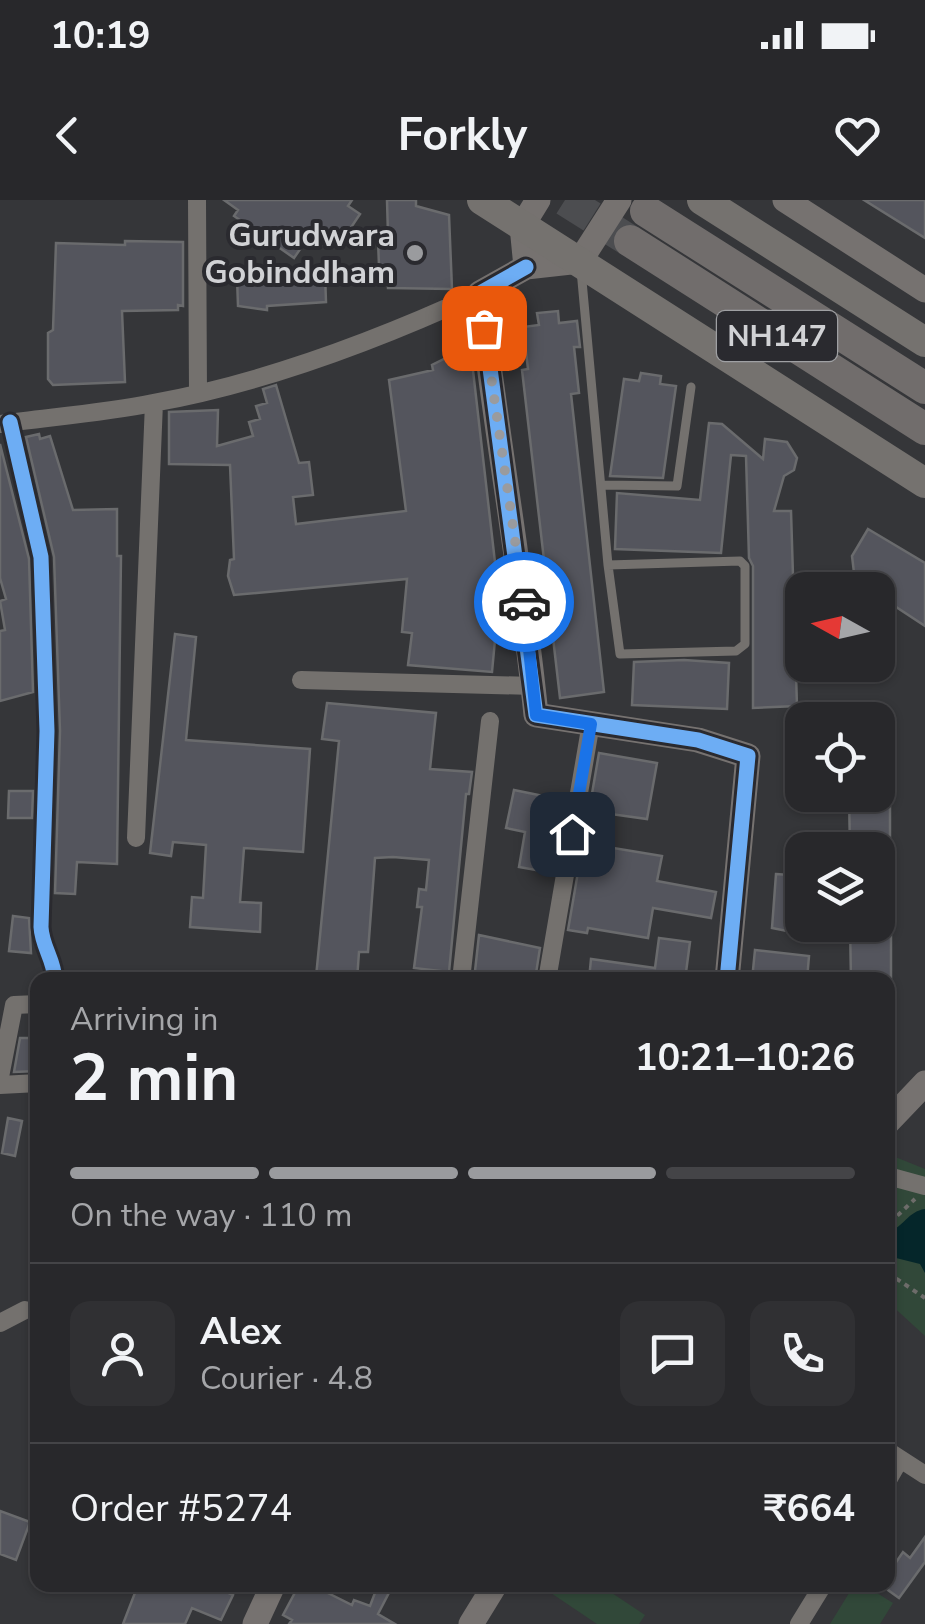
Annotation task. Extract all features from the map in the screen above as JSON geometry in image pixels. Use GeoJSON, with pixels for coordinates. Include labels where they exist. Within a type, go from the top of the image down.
{"type":"FeatureCollection","features":[{"type":"Feature","properties":{"kind":"highway","name":"NH147"},"geometry":{"type":"LineString","coordinates":[[633,205],[925,388]]}},
{"type":"Feature","properties":{"kind":"highway","name":"NH147"},"geometry":{"type":"LineString","coordinates":[[630,241],[925,429]]}},
{"type":"Feature","properties":{"kind":"main road"},"geometry":{"type":"LineString","coordinates":[[482,200],[530,213],[580,261],[925,483]]}},
{"type":"Feature","properties":{"kind":"main road"},"geometry":{"type":"LineString","coordinates":[[702,200],[925,342]]}},
{"type":"Feature","properties":{"kind":"street"},"geometry":{"type":"LineString","coordinates":[[197,200],[198,392]]}},
{"type":"Feature","properties":{"kind":"street"},"geometry":{"type":"LineString","coordinates":[[785,200],[925,290]]}},
{"type":"Feature","properties":{"kind":"street"},"geometry":{"type":"LineString","coordinates":[[55,972],[41,928],[48,731],[41,557],[5,423],[154,403],[412,325],[480,294],[526,267],[580,261],[633,205]]}},
{"type":"Feature","properties":{"kind":"street"},"geometry":{"type":"LineString","coordinates":[[526,267],[530,213]]}},
{"type":"Feature","properties":{"kind":"street"},"geometry":{"type":"LineString","coordinates":[[480,294],[536,715],[698,740],[748,756],[728,972]]}},
{"type":"Feature","properties":{"kind":"street"},"geometry":{"type":"LineString","coordinates":[[136,838],[154,403]]}},
{"type":"Feature","properties":{"kind":"street"},"geometry":{"type":"LineString","coordinates":[[302,680],[533,686]]}},
{"type":"Feature","properties":{"kind":"street"},"geometry":{"type":"LineString","coordinates":[[462,972],[490,721]]}},
{"type":"Feature","properties":{"kind":"street"},"geometry":{"type":"LineString","coordinates":[[548,972],[591,724]]}},
{"type":"Feature","properties":{"kind":"street"},"geometry":{"type":"LineString","coordinates":[[30,1004],[14,1005],[0,1081],[30,1083]]}},
{"type":"Feature","properties":{"kind":"street"},"geometry":{"type":"LineString","coordinates":[[895,1114],[925,1082]]}},
{"type":"Feature","properties":{"kind":"street"},"geometry":{"type":"LineString","coordinates":[[895,1178],[925,1186]]}},
{"type":"Feature","properties":{"kind":"street"},"geometry":{"type":"LineString","coordinates":[[0,1323],[25,1310]]}},
{"type":"Feature","properties":{"kind":"street"},"geometry":{"type":"LineString","coordinates":[[895,1456],[925,1475]]}},
{"type":"Feature","properties":{"kind":"street"},"geometry":{"type":"LineString","coordinates":[[255,1624],[270,1592]]}},
{"type":"Feature","properties":{"kind":"street"},"geometry":{"type":"LineString","coordinates":[[471,1624],[491,1592]]}},
{"type":"Feature","properties":{"kind":"street"},"geometry":{"type":"LineString","coordinates":[[798,1624],[818,1592]]}},
{"type":"Feature","properties":{"kind":"lane"},"geometry":{"type":"LineString","coordinates":[[580,261],[604,485],[608,564],[620,654],[736,651],[745,644],[745,566],[740,561],[608,564]]}},
{"type":"Feature","properties":{"kind":"lane"},"geometry":{"type":"LineString","coordinates":[[604,485],[677,486],[691,387]]}},
{"type":"Feature","properties":{"kind":"path"},"geometry":{"type":"LineString","coordinates":[[895,1217],[914,1199],[925,1200]]}},
{"type":"Feature","properties":{"kind":"path"},"geometry":{"type":"LineString","coordinates":[[895,1277],[925,1298]]}},
{"type":"Feature","properties":{"kind":"green space"},"geometry":{"type":"Polygon","coordinates":[[[895,1157],[925,1169],[925,1336],[895,1308],[895,1157]]]}},
{"type":"Feature","properties":{"kind":"green space"},"geometry":{"type":"Polygon","coordinates":[[[549,1592],[610,1592],[645,1615],[639,1624],[597,1624],[549,1592]]]}},
{"type":"Feature","properties":{"kind":"green space"},"geometry":{"type":"Polygon","coordinates":[[[850,1592],[875,1592],[893,1603],[880,1624],[830,1624],[850,1592]]]}},
{"type":"Feature","properties":{"kind":"water"},"geometry":{"type":"Polygon","coordinates":[[[925,1209],[925,1273],[920,1264],[895,1258],[895,1228],[925,1209]]]}},
{"type":"Feature","properties":{"kind":"building"},"geometry":{"type":"Polygon","coordinates":[[[224,200],[352,200],[348,206],[360,214],[346,235],[341,231],[334,242],[328,238],[323,245],[315,239],[311,246],[305,242],[294,258],[234,216],[238,210],[224,200]]]}},
{"type":"Feature","properties":{"kind":"building","name":"Gurudwara Gobinddham"},"geometry":{"type":"Polygon","coordinates":[[[387,200],[416,200],[416,206],[449,215],[452,289],[388,288],[387,273],[382,274],[379,266],[378,240],[383,240],[383,231],[388,235],[387,200]]]}},
{"type":"Feature","properties":{"kind":"building"},"geometry":{"type":"Polygon","coordinates":[[[864,200],[925,200],[925,238],[864,200]]]}},
{"type":"Feature","properties":{"kind":"building"},"geometry":{"type":"Polygon","coordinates":[[[125,241],[183,242],[183,306],[178,305],[178,310],[122,311],[125,382],[53,385],[48,379],[48,333],[53,330],[56,243],[125,245],[125,241]]]}},
{"type":"Feature","properties":{"kind":"building"},"geometry":{"type":"Polygon","coordinates":[[[325,273],[326,302],[267,306],[267,310],[238,306],[237,277],[325,273]]]}},
{"type":"Feature","properties":{"kind":"building"},"geometry":{"type":"Polygon","coordinates":[[[558,311],[559,323],[577,321],[580,347],[574,347],[579,393],[571,394],[604,692],[560,698],[522,370],[528,369],[523,327],[539,325],[537,313],[558,311]]]}},
{"type":"Feature","properties":{"kind":"building"},"geometry":{"type":"Polygon","coordinates":[[[471,353],[499,597],[492,672],[408,665],[412,633],[402,632],[407,579],[234,595],[228,576],[230,560],[234,559],[230,465],[169,464],[169,412],[218,410],[217,446],[253,436],[249,422],[260,419],[256,406],[267,403],[263,389],[276,385],[299,463],[309,462],[313,495],[293,497],[296,524],[406,511],[389,380],[433,370],[432,365],[450,356],[471,353]]]}},
{"type":"Feature","properties":{"kind":"building"},"geometry":{"type":"Polygon","coordinates":[[[641,373],[661,376],[660,384],[676,386],[663,478],[610,476],[624,379],[639,381],[641,373]]]}},
{"type":"Feature","properties":{"kind":"building"},"geometry":{"type":"Polygon","coordinates":[[[709,423],[722,424],[763,459],[765,439],[787,442],[797,458],[794,470],[784,476],[774,511],[791,511],[793,572],[785,572],[785,682],[796,682],[797,702],[753,708],[753,566],[749,558],[746,456],[731,455],[721,553],[615,549],[617,493],[700,500],[709,423]]]}},
{"type":"Feature","properties":{"kind":"building"},"geometry":{"type":"Polygon","coordinates":[[[39,434],[40,439],[50,436],[73,510],[117,509],[117,556],[121,556],[117,864],[77,862],[75,894],[55,893],[60,731],[54,557],[26,437],[39,434]]]}},
{"type":"Feature","properties":{"kind":"building"},"geometry":{"type":"Polygon","coordinates":[[[0,444],[29,559],[33,692],[0,701],[0,631],[5,630],[0,601],[6,599],[0,578],[0,444]]]}},
{"type":"Feature","properties":{"kind":"building"},"geometry":{"type":"Polygon","coordinates":[[[868,529],[925,563],[925,626],[895,606],[895,572],[854,572],[852,556],[868,529]]]}},
{"type":"Feature","properties":{"kind":"building"},"geometry":{"type":"Polygon","coordinates":[[[175,634],[196,637],[186,740],[310,749],[303,852],[244,848],[240,902],[261,903],[260,932],[190,927],[192,897],[203,898],[206,845],[173,842],[171,856],[150,853],[175,634]]]}},
{"type":"Feature","properties":{"kind":"building"},"geometry":{"type":"Polygon","coordinates":[[[634,662],[729,663],[727,709],[632,705],[634,662]]]}},
{"type":"Feature","properties":{"kind":"building"},"geometry":{"type":"Polygon","coordinates":[[[327,703],[436,713],[430,769],[472,772],[466,794],[449,972],[414,968],[422,907],[417,907],[419,889],[426,890],[429,860],[393,857],[375,858],[368,952],[359,952],[358,972],[316,972],[339,741],[322,739],[327,703]]]}},
{"type":"Feature","properties":{"kind":"building"},"geometry":{"type":"Polygon","coordinates":[[[599,753],[657,763],[647,819],[589,811],[599,753]]]}},
{"type":"Feature","properties":{"kind":"building"},"geometry":{"type":"Polygon","coordinates":[[[514,790],[563,800],[553,873],[519,867],[525,832],[506,828],[514,790]]]}},
{"type":"Feature","properties":{"kind":"building"},"geometry":{"type":"Polygon","coordinates":[[[9,791],[33,791],[32,818],[8,818],[9,791]]]}},
{"type":"Feature","properties":{"kind":"building"},"geometry":{"type":"Polygon","coordinates":[[[849,812],[890,812],[890,832],[850,832],[849,812]]]}},
{"type":"Feature","properties":{"kind":"building"},"geometry":{"type":"Polygon","coordinates":[[[583,843],[662,856],[657,881],[716,892],[711,918],[653,908],[648,938],[588,928],[587,933],[568,930],[583,843]]]}},
{"type":"Feature","properties":{"kind":"building"},"geometry":{"type":"Polygon","coordinates":[[[776,874],[785,875],[785,931],[772,928],[776,874]]]}},
{"type":"Feature","properties":{"kind":"building"},"geometry":{"type":"Polygon","coordinates":[[[13,916],[29,918],[31,953],[9,951],[13,916]]]}},
{"type":"Feature","properties":{"kind":"building"},"geometry":{"type":"Polygon","coordinates":[[[479,935],[540,948],[536,972],[475,972],[479,935]]]}},
{"type":"Feature","properties":{"kind":"building"},"geometry":{"type":"Polygon","coordinates":[[[659,938],[690,942],[686,972],[590,972],[591,959],[655,968],[659,938]]]}},
{"type":"Feature","properties":{"kind":"building"},"geometry":{"type":"Polygon","coordinates":[[[850,942],[891,942],[891,972],[851,972],[850,942]]]}},
{"type":"Feature","properties":{"kind":"building"},"geometry":{"type":"Polygon","coordinates":[[[755,950],[809,956],[808,972],[753,972],[755,950]]]}},
{"type":"Feature","properties":{"kind":"building"},"geometry":{"type":"Polygon","coordinates":[[[20,1038],[30,1038],[30,1071],[14,1072],[20,1038]]]}},
{"type":"Feature","properties":{"kind":"building"},"geometry":{"type":"Polygon","coordinates":[[[8,1118],[22,1121],[15,1156],[2,1153],[8,1118]]]}},
{"type":"Feature","properties":{"kind":"building"},"geometry":{"type":"Polygon","coordinates":[[[0,1511],[30,1522],[16,1560],[0,1554],[0,1511]]]}},
{"type":"Feature","properties":{"kind":"building"},"geometry":{"type":"Polygon","coordinates":[[[925,1537],[925,1562],[899,1598],[891,1592],[895,1592],[895,1564],[903,1552],[910,1558],[925,1537]]]}},
{"type":"Feature","properties":{"kind":"building"},"geometry":{"type":"Polygon","coordinates":[[[135,1592],[233,1595],[221,1620],[192,1608],[185,1624],[123,1624],[135,1592]]]}},
{"type":"Feature","properties":{"kind":"building"},"geometry":{"type":"Polygon","coordinates":[[[295,1592],[326,1592],[352,1605],[354,1600],[370,1606],[375,1592],[389,1592],[378,1614],[395,1624],[289,1624],[292,1620],[283,1615],[295,1592]]]}},
{"type":"Feature","properties":{"kind":"tunnel"},"geometry":{"type":"LineString","coordinates":[[565,200],[630,241]]}},
{"type":"Feature","properties":{"kind":"cycle path"},"geometry":{"type":"LineString","coordinates":[[526,267],[480,293],[536,715],[698,740],[748,756],[728,972]]}},
{"type":"Feature","properties":{"kind":"cycle path"},"geometry":{"type":"LineString","coordinates":[[10,422],[41,557],[47,731],[41,927],[54,972]]}},
{"type":"Feature","properties":{"kind":"way so far"},"geometry":{"type":"LineString","coordinates":[[484,328],[524,602]]}},
{"type":"Feature","properties":{"kind":"place","name":"Gurudwara Gobinddham"},"geometry":{"type":"Point","coordinates":[415,253]}},
{"type":"Feature","properties":{"kind":"route"},"geometry":{"type":"LineString","coordinates":[[524,602],[536,715],[591,724],[572,834]]}}]}
